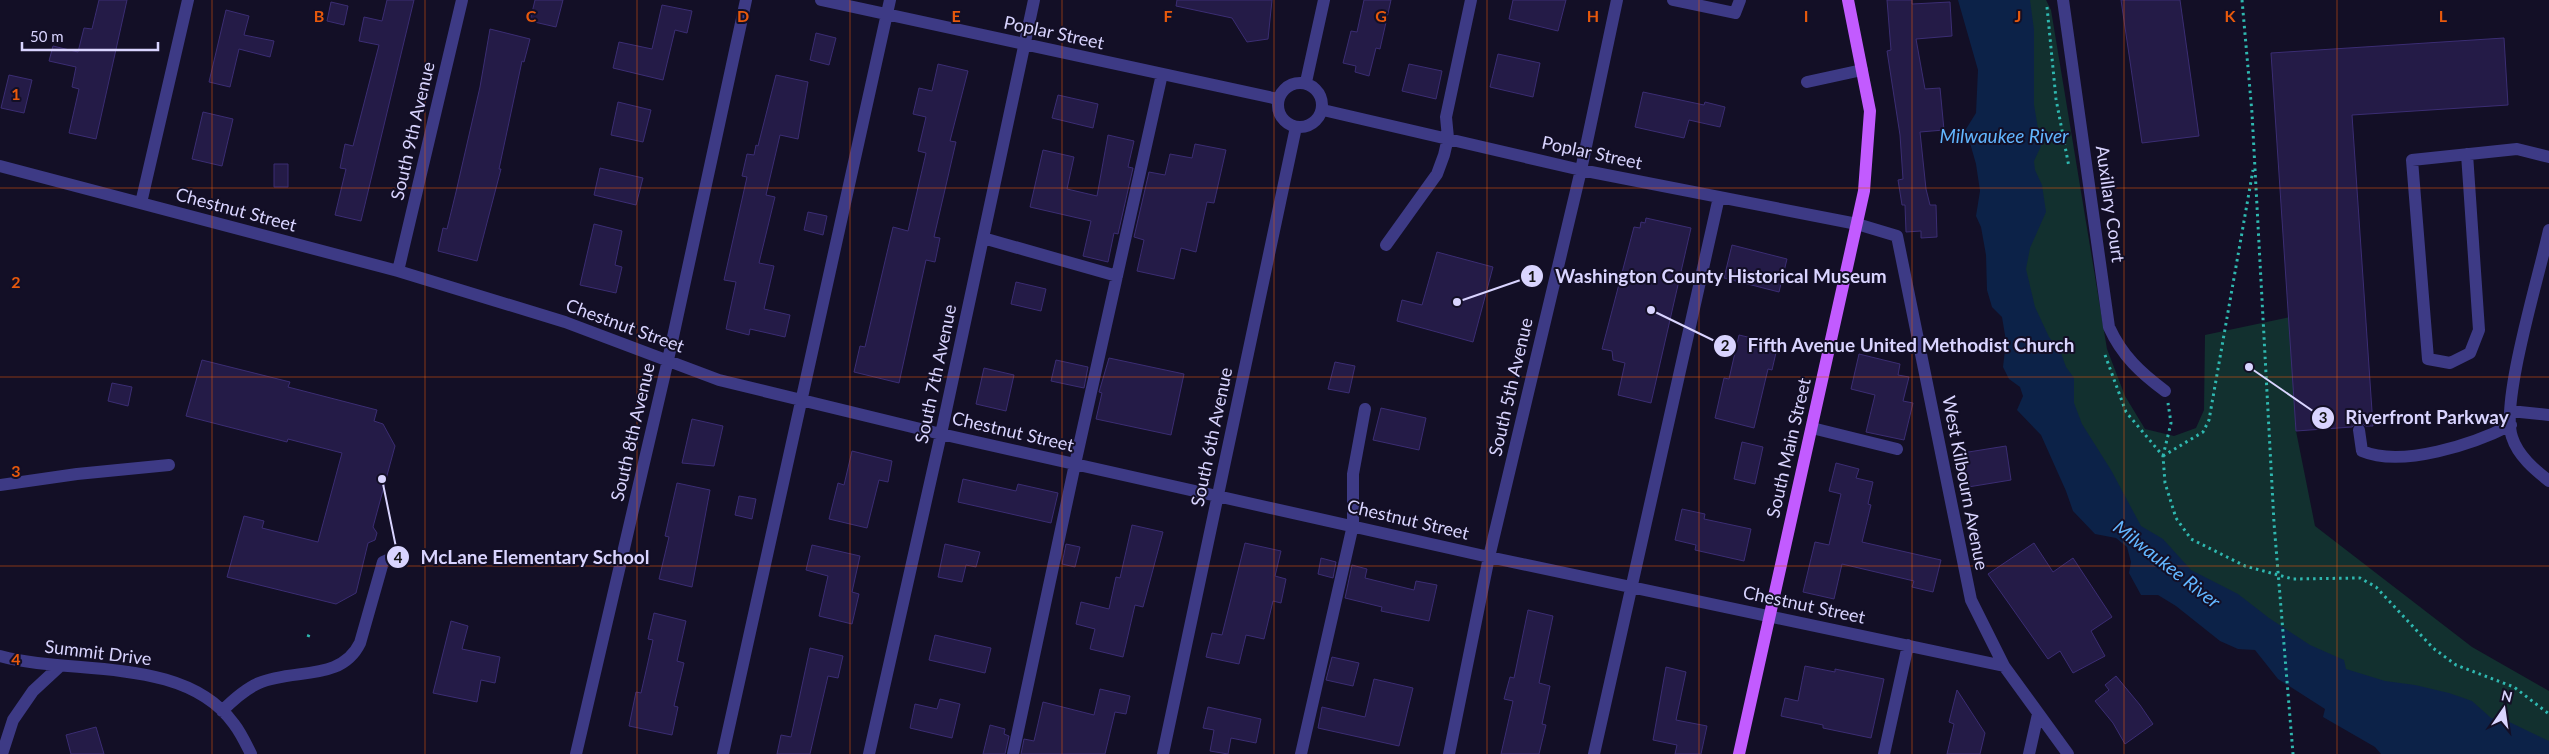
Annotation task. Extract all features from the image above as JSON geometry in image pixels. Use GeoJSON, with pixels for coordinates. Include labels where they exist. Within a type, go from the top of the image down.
{"type":"FeatureCollection","features":[{"type":"Feature","properties":{"kind":"main road","name":"South Main Street"},"geometry":{"type":"LineString","coordinates":[[1739,754],[1864,191],[1870,111],[1848,0]]}},
{"type":"Feature","properties":{"kind":"street"},"geometry":{"type":"LineString","coordinates":[[141,202],[188,0]]}},
{"type":"Feature","properties":{"kind":"street","name":"South 9th Avenue"},"geometry":{"type":"LineString","coordinates":[[398,271],[462,0]]}},
{"type":"Feature","properties":{"kind":"street","name":"South 8th Avenue"},"geometry":{"type":"LineString","coordinates":[[576,754],[668,360],[746,0]]}},
{"type":"Feature","properties":{"kind":"street","name":"Poplar Street"},"geometry":{"type":"LineString","coordinates":[[821,0],[1278,100]]}},
{"type":"Feature","properties":{"kind":"street"},"geometry":{"type":"LineString","coordinates":[[723,754],[890,0]]}},
{"type":"Feature","properties":{"kind":"street","name":"South 7th Avenue"},"geometry":{"type":"LineString","coordinates":[[868,754],[941,434],[1034,0]]}},
{"type":"Feature","properties":{"kind":"street"},"geometry":{"type":"LineString","coordinates":[[1306,82],[1324,0]]}},
{"type":"Feature","properties":{"kind":"street"},"geometry":{"type":"LineString","coordinates":[[1386,245],[1436,174],[1448,138],[1446,117],[1471,0]]}},
{"type":"Feature","properties":{"kind":"street","name":"South 5th Avenue"},"geometry":{"type":"LineString","coordinates":[[1449,754],[1489,557],[1581,170],[1617,0]]}},
{"type":"Feature","properties":{"kind":"street"},"geometry":{"type":"LineString","coordinates":[[1672,0],[1735,13],[1740,0]]}},
{"type":"Feature","properties":{"kind":"street","name":"Auxillary Court"},"geometry":{"type":"LineString","coordinates":[[2063,0],[2109,327],[2117,344],[2137,370],[2165,391]]}},
{"type":"Feature","properties":{"kind":"street"},"geometry":{"type":"LineString","coordinates":[[1807,82],[1862,70]]}},
{"type":"Feature","properties":{"kind":"street"},"geometry":{"type":"LineString","coordinates":[[1013,754],[1075,464],[1162,74]]}},
{"type":"Feature","properties":{"kind":"street"},"geometry":{"type":"LineString","coordinates":[[1306,82],[1320,92],[1323,110],[1312,124],[1296,127],[1281,117],[1278,100],[1288,85],[1306,82]]}},
{"type":"Feature","properties":{"kind":"street","name":"Poplar Street"},"geometry":{"type":"LineString","coordinates":[[1323,110],[1581,170],[1856,224]]}},
{"type":"Feature","properties":{"kind":"street","name":"South 6th Avenue"},"geometry":{"type":"LineString","coordinates":[[1163,754],[1296,127]]}},
{"type":"Feature","properties":{"kind":"street"},"geometry":{"type":"LineString","coordinates":[[2467,154],[2479,330],[2470,354],[2450,363],[2428,359],[2412,160],[2517,148],[2549,157]]}},
{"type":"Feature","properties":{"kind":"street","name":"Chestnut Street"},"geometry":{"type":"LineString","coordinates":[[0,166],[398,271],[566,322],[719,380],[941,434],[1489,557],[2004,666]]}},
{"type":"Feature","properties":{"kind":"street"},"geometry":{"type":"LineString","coordinates":[[1594,754],[1719,197]]}},
{"type":"Feature","properties":{"kind":"street","name":"West Kilbourn Avenue"},"geometry":{"type":"LineString","coordinates":[[1856,224],[1897,236],[1971,600],[2004,666],[2068,754]]}},
{"type":"Feature","properties":{"kind":"street"},"geometry":{"type":"LineString","coordinates":[[2549,230],[2545,271],[2518,360],[2510,411],[2512,438],[2530,466],[2549,481]]}},
{"type":"Feature","properties":{"kind":"street"},"geometry":{"type":"LineString","coordinates":[[983,238],[1117,276]]}},
{"type":"Feature","properties":{"kind":"street"},"geometry":{"type":"LineString","coordinates":[[1302,754],[1353,525],[1353,474],[1365,409]]}},
{"type":"Feature","properties":{"kind":"street"},"geometry":{"type":"LineString","coordinates":[[2510,411],[2549,415]]}},
{"type":"Feature","properties":{"kind":"street"},"geometry":{"type":"LineString","coordinates":[[2359,430],[2362,451],[2375,457],[2432,454],[2488,437],[2511,425]]}},
{"type":"Feature","properties":{"kind":"street"},"geometry":{"type":"LineString","coordinates":[[1812,428],[1897,449]]}},
{"type":"Feature","properties":{"kind":"street"},"geometry":{"type":"LineString","coordinates":[[0,485],[77,474],[168,465]]}},
{"type":"Feature","properties":{"kind":"street"},"geometry":{"type":"LineString","coordinates":[[222,711],[238,696],[258,683],[342,665],[354,656],[360,643],[383,562],[401,554]]}},
{"type":"Feature","properties":{"kind":"street"},"geometry":{"type":"LineString","coordinates":[[1884,754],[1908,645]]}},
{"type":"Feature","properties":{"kind":"street","name":"Summit Drive"},"geometry":{"type":"LineString","coordinates":[[0,656],[60,666],[139,673],[165,680],[206,698],[222,711],[234,724],[251,754]]}},
{"type":"Feature","properties":{"kind":"street"},"geometry":{"type":"LineString","coordinates":[[2,754],[12,720],[33,691],[60,666]]}},
{"type":"Feature","properties":{"kind":"street"},"geometry":{"type":"LineString","coordinates":[[2030,754],[2038,714]]}},
{"type":"Feature","properties":{"kind":"path"},"geometry":{"type":"LineString","coordinates":[[2046,0],[2056,98],[2071,177]]}},
{"type":"Feature","properties":{"kind":"path"},"geometry":{"type":"LineString","coordinates":[[2242,0],[2252,113],[2277,557],[2293,754]]}},
{"type":"Feature","properties":{"kind":"path"},"geometry":{"type":"LineString","coordinates":[[2163,456],[2203,432],[2209,420],[2254,163]]}},
{"type":"Feature","properties":{"kind":"path"},"geometry":{"type":"LineString","coordinates":[[2103,346],[2126,412],[2163,456]]}},
{"type":"Feature","properties":{"kind":"path"},"geometry":{"type":"LineString","coordinates":[[2165,391],[2171,423],[2163,456],[2165,483],[2176,518],[2192,539],[2245,566],[2294,579],[2360,578],[2376,586],[2433,648],[2456,665],[2514,687],[2549,714]]}},
{"type":"Feature","properties":{"kind":"path"},"geometry":{"type":"LineString","coordinates":[[308,637],[310,632]]}},
{"type":"Feature","properties":{"kind":"green space"},"geometry":{"type":"Polygon","coordinates":[[[2023,0],[2046,0],[2051,10],[2107,349],[2125,396],[2145,429],[2174,436],[2196,428],[2204,410],[2205,335],[2290,317],[2296,431],[2315,526],[2472,647],[2549,691],[2549,754],[2357,677],[2180,565],[2135,523],[2091,449],[2035,323],[2021,273],[2030,165],[2023,0]]]}},
{"type":"Feature","properties":{"kind":"water","name":"Milwaukee River"},"geometry":{"type":"Polygon","coordinates":[[[1958,0],[2030,0],[2034,30],[2034,105],[2041,146],[2034,161],[2035,170],[2042,185],[2046,212],[2030,248],[2026,269],[2035,307],[2049,337],[2061,353],[2066,367],[2074,378],[2074,403],[2082,424],[2111,470],[2141,526],[2163,539],[2191,570],[2238,594],[2269,618],[2310,645],[2344,660],[2346,669],[2385,681],[2415,685],[2449,693],[2472,701],[2491,718],[2501,718],[2549,741],[2549,754],[2381,754],[2375,747],[2323,717],[2325,709],[2278,679],[2255,650],[2238,649],[2220,641],[2176,606],[2158,595],[2141,595],[2129,573],[2131,562],[2127,547],[2116,538],[2095,534],[2073,511],[2041,435],[2017,410],[2023,396],[2020,387],[2009,379],[2003,367],[2006,341],[2002,317],[1992,307],[1987,290],[1986,255],[1981,227],[1976,216],[1980,191],[1976,164],[1966,129],[1976,113],[1978,70],[1958,0]]]}},
{"type":"Feature","properties":{"kind":"building"},"geometry":{"type":"Polygon","coordinates":[[[99,0],[127,0],[96,139],[69,133],[79,89],[72,87],[76,67],[49,61],[53,46],[78,52],[84,28],[92,29],[99,0]]]}},
{"type":"Feature","properties":{"kind":"building"},"geometry":{"type":"Polygon","coordinates":[[[387,0],[414,0],[361,221],[335,215],[346,169],[340,168],[345,144],[353,146],[379,45],[359,41],[364,17],[382,21],[387,0]]]}},
{"type":"Feature","properties":{"kind":"building"},"geometry":{"type":"Polygon","coordinates":[[[535,0],[563,0],[556,27],[530,21],[535,0]]]}},
{"type":"Feature","properties":{"kind":"building"},"geometry":{"type":"Polygon","coordinates":[[[1177,0],[1272,0],[1268,39],[1247,42],[1232,18],[1176,6],[1177,0]]]}},
{"type":"Feature","properties":{"kind":"building"},"geometry":{"type":"Polygon","coordinates":[[[1364,0],[1391,0],[1380,49],[1376,48],[1369,76],[1355,72],[1356,66],[1343,63],[1351,31],[1357,32],[1364,0]]]}},
{"type":"Feature","properties":{"kind":"building"},"geometry":{"type":"Polygon","coordinates":[[[1513,0],[1566,0],[1558,31],[1509,19],[1513,0]]]}},
{"type":"Feature","properties":{"kind":"building"},"geometry":{"type":"Polygon","coordinates":[[[1887,0],[1912,0],[1912,4],[1950,2],[1952,36],[1916,39],[1925,89],[1940,88],[1944,130],[1920,132],[1926,189],[1930,205],[1936,205],[1937,237],[1921,238],[1921,231],[1906,232],[1905,205],[1902,205],[1898,180],[1903,179],[1900,135],[1887,51],[1891,50],[1887,0]]]}},
{"type":"Feature","properties":{"kind":"building"},"geometry":{"type":"Polygon","coordinates":[[[2121,0],[2180,0],[2199,136],[2142,143],[2121,0]]]}},
{"type":"Feature","properties":{"kind":"building"},"geometry":{"type":"Polygon","coordinates":[[[331,2],[348,6],[344,25],[327,21],[331,2]]]}},
{"type":"Feature","properties":{"kind":"building"},"geometry":{"type":"Polygon","coordinates":[[[662,5],[692,11],[687,33],[675,30],[663,80],[613,68],[619,42],[652,49],[662,5]]]}},
{"type":"Feature","properties":{"kind":"building"},"geometry":{"type":"Polygon","coordinates":[[[226,10],[249,16],[244,35],[274,41],[270,57],[239,49],[230,87],[209,82],[226,10]]]}},
{"type":"Feature","properties":{"kind":"building"},"geometry":{"type":"Polygon","coordinates":[[[490,29],[530,39],[524,62],[522,61],[499,169],[501,169],[477,261],[438,251],[443,228],[447,229],[456,192],[480,87],[490,29]]]}},
{"type":"Feature","properties":{"kind":"building"},"geometry":{"type":"Polygon","coordinates":[[[816,33],[836,38],[829,65],[810,60],[816,33]]]}},
{"type":"Feature","properties":{"kind":"building"},"geometry":{"type":"Polygon","coordinates":[[[2504,38],[2508,105],[2352,115],[2373,426],[2366,426],[2358,422],[2352,427],[2296,431],[2271,53],[2504,38]]]}},
{"type":"Feature","properties":{"kind":"building"},"geometry":{"type":"Polygon","coordinates":[[[1498,54],[1540,63],[1533,97],[1490,87],[1498,54]]]}},
{"type":"Feature","properties":{"kind":"building"},"geometry":{"type":"Polygon","coordinates":[[[938,64],[968,71],[950,141],[956,142],[934,237],[940,238],[935,262],[926,260],[899,383],[854,372],[860,346],[865,347],[893,227],[908,231],[926,153],[918,151],[926,117],[913,114],[919,88],[932,91],[938,64]]]}},
{"type":"Feature","properties":{"kind":"building"},"geometry":{"type":"Polygon","coordinates":[[[1409,64],[1442,71],[1436,99],[1402,91],[1409,64]]]}},
{"type":"Feature","properties":{"kind":"building"},"geometry":{"type":"Polygon","coordinates":[[[9,75],[32,80],[24,113],[1,108],[9,75]]]}},
{"type":"Feature","properties":{"kind":"building"},"geometry":{"type":"Polygon","coordinates":[[[776,75],[808,82],[798,139],[780,135],[766,195],[775,197],[759,263],[774,266],[764,309],[790,315],[785,337],[750,329],[749,335],[726,329],[736,282],[724,280],[747,177],[742,176],[747,154],[754,155],[756,145],[758,146],[776,75]]]}},
{"type":"Feature","properties":{"kind":"building"},"geometry":{"type":"Polygon","coordinates":[[[1643,92],[1704,105],[1705,102],[1725,107],[1720,127],[1689,120],[1684,138],[1635,127],[1643,92]]]}},
{"type":"Feature","properties":{"kind":"building"},"geometry":{"type":"Polygon","coordinates":[[[1058,95],[1098,104],[1093,128],[1052,118],[1058,95]]]}},
{"type":"Feature","properties":{"kind":"building"},"geometry":{"type":"Polygon","coordinates":[[[618,102],[651,110],[643,142],[611,135],[618,102]]]}},
{"type":"Feature","properties":{"kind":"building"},"geometry":{"type":"Polygon","coordinates":[[[203,112],[233,119],[222,166],[192,159],[203,112]]]}},
{"type":"Feature","properties":{"kind":"building"},"geometry":{"type":"Polygon","coordinates":[[[1108,135],[1134,141],[1128,167],[1133,168],[1118,234],[1114,233],[1108,262],[1083,256],[1091,221],[1030,207],[1043,150],[1074,157],[1067,189],[1097,196],[1108,135]]]}},
{"type":"Feature","properties":{"kind":"building"},"geometry":{"type":"Polygon","coordinates":[[[1195,144],[1226,150],[1214,203],[1207,202],[1196,252],[1181,248],[1174,279],[1137,271],[1144,240],[1134,237],[1149,172],[1165,175],[1170,154],[1192,158],[1195,144]]]}},
{"type":"Feature","properties":{"kind":"building"},"geometry":{"type":"Polygon","coordinates":[[[274,164],[288,164],[288,187],[274,187],[274,164]]]}},
{"type":"Feature","properties":{"kind":"building"},"geometry":{"type":"Polygon","coordinates":[[[600,168],[643,178],[636,205],[594,195],[600,168]]]}},
{"type":"Feature","properties":{"kind":"building"},"geometry":{"type":"Polygon","coordinates":[[[808,212],[827,216],[823,235],[804,230],[808,212]]]}},
{"type":"Feature","properties":{"kind":"building"},"geometry":{"type":"Polygon","coordinates":[[[1646,218],[1691,228],[1651,403],[1618,395],[1625,363],[1613,360],[1612,351],[1602,349],[1634,227],[1640,228],[1641,222],[1645,223],[1646,218]]]}},
{"type":"Feature","properties":{"kind":"building"},"geometry":{"type":"Polygon","coordinates":[[[594,224],[622,231],[615,265],[622,267],[616,293],[580,285],[594,224]]]}},
{"type":"Feature","properties":{"kind":"building"},"geometry":{"type":"Polygon","coordinates":[[[1732,245],[1787,259],[1779,292],[1724,278],[1732,245]]]}},
{"type":"Feature","properties":{"kind":"building"},"geometry":{"type":"Polygon","coordinates":[[[1437,252],[1493,267],[1473,342],[1397,321],[1402,300],[1422,305],[1437,252]]]}},
{"type":"Feature","properties":{"kind":"building"},"geometry":{"type":"Polygon","coordinates":[[[1016,282],[1046,289],[1041,311],[1011,304],[1016,282]]]}},
{"type":"Feature","properties":{"kind":"building"},"geometry":{"type":"Polygon","coordinates":[[[1739,335],[1778,344],[1772,370],[1768,369],[1754,428],[1715,418],[1724,378],[1729,379],[1739,335]]]}},
{"type":"Feature","properties":{"kind":"building"},"geometry":{"type":"Polygon","coordinates":[[[1859,354],[1900,364],[1898,375],[1909,377],[1903,401],[1913,403],[1904,440],[1866,432],[1875,395],[1851,389],[1859,354]]]}},
{"type":"Feature","properties":{"kind":"building"},"geometry":{"type":"Polygon","coordinates":[[[1109,358],[1184,374],[1171,435],[1096,419],[1102,393],[1099,392],[1109,358]]]}},
{"type":"Feature","properties":{"kind":"building"},"geometry":{"type":"Polygon","coordinates":[[[202,360],[290,382],[288,387],[377,410],[374,421],[383,424],[395,446],[373,527],[377,533],[375,540],[368,543],[356,593],[336,604],[227,577],[244,516],[264,521],[262,528],[318,542],[342,453],[288,439],[287,442],[186,416],[202,360]]]}},
{"type":"Feature","properties":{"kind":"building"},"geometry":{"type":"Polygon","coordinates":[[[1056,360],[1088,367],[1084,388],[1051,381],[1056,360]]]}},
{"type":"Feature","properties":{"kind":"building"},"geometry":{"type":"Polygon","coordinates":[[[1335,362],[1355,366],[1349,393],[1328,389],[1335,362]]]}},
{"type":"Feature","properties":{"kind":"building"},"geometry":{"type":"Polygon","coordinates":[[[984,368],[1014,375],[1006,411],[976,404],[984,368]]]}},
{"type":"Feature","properties":{"kind":"building"},"geometry":{"type":"Polygon","coordinates":[[[112,383],[132,387],[128,406],[108,401],[112,383]]]}},
{"type":"Feature","properties":{"kind":"building"},"geometry":{"type":"Polygon","coordinates":[[[1381,408],[1426,418],[1419,450],[1373,440],[1381,408]]]}},
{"type":"Feature","properties":{"kind":"building"},"geometry":{"type":"Polygon","coordinates":[[[692,419],[723,426],[714,466],[682,463],[692,419]]]}},
{"type":"Feature","properties":{"kind":"building"},"geometry":{"type":"Polygon","coordinates":[[[1742,442],[1763,447],[1755,484],[1734,479],[1742,442]]]}},
{"type":"Feature","properties":{"kind":"building"},"geometry":{"type":"Polygon","coordinates":[[[2006,446],[2011,480],[1962,488],[1956,454],[2006,446]]]}},
{"type":"Feature","properties":{"kind":"building"},"geometry":{"type":"Polygon","coordinates":[[[852,451],[892,461],[888,482],[879,480],[867,528],[829,519],[838,483],[844,485],[852,451]]]}},
{"type":"Feature","properties":{"kind":"building"},"geometry":{"type":"Polygon","coordinates":[[[1836,463],[1859,469],[1856,478],[1873,482],[1868,504],[1871,505],[1862,542],[1941,560],[1933,592],[1912,587],[1914,581],[1842,564],[1834,599],[1803,592],[1815,542],[1829,545],[1841,494],[1829,491],[1836,463]]]}},
{"type":"Feature","properties":{"kind":"building"},"geometry":{"type":"Polygon","coordinates":[[[963,479],[1016,491],[1018,484],[1058,493],[1051,523],[958,502],[963,479]]]}},
{"type":"Feature","properties":{"kind":"building"},"geometry":{"type":"Polygon","coordinates":[[[677,483],[710,490],[692,587],[659,579],[669,537],[665,536],[677,483]]]}},
{"type":"Feature","properties":{"kind":"building"},"geometry":{"type":"Polygon","coordinates":[[[739,496],[756,499],[752,519],[735,515],[739,496]]]}},
{"type":"Feature","properties":{"kind":"building"},"geometry":{"type":"Polygon","coordinates":[[[1682,509],[1705,514],[1704,519],[1751,529],[1744,561],[1695,550],[1696,545],[1675,540],[1682,509]]]}},
{"type":"Feature","properties":{"kind":"building"},"geometry":{"type":"Polygon","coordinates":[[[1132,525],[1163,532],[1143,607],[1135,605],[1123,657],[1090,649],[1095,629],[1076,624],[1081,602],[1109,609],[1116,577],[1120,578],[1132,525]]]}},
{"type":"Feature","properties":{"kind":"building"},"geometry":{"type":"Polygon","coordinates":[[[1245,543],[1281,551],[1275,576],[1286,579],[1281,603],[1273,601],[1264,639],[1246,635],[1239,664],[1206,657],[1212,633],[1222,635],[1245,543]]]}},
{"type":"Feature","properties":{"kind":"building"},"geometry":{"type":"Polygon","coordinates":[[[2034,543],[2053,572],[2073,558],[2112,617],[2091,631],[2105,656],[2073,673],[2060,651],[2048,659],[1988,574],[2034,543]]]}},
{"type":"Feature","properties":{"kind":"building"},"geometry":{"type":"Polygon","coordinates":[[[945,544],[980,552],[976,567],[966,565],[962,582],[938,577],[945,544]]]}},
{"type":"Feature","properties":{"kind":"building"},"geometry":{"type":"Polygon","coordinates":[[[1066,544],[1080,547],[1075,567],[1062,564],[1066,544]]]}},
{"type":"Feature","properties":{"kind":"building"},"geometry":{"type":"Polygon","coordinates":[[[812,545],[860,556],[852,592],[859,594],[852,624],[819,616],[828,576],[806,570],[812,545]]]}},
{"type":"Feature","properties":{"kind":"building"},"geometry":{"type":"Polygon","coordinates":[[[1321,558],[1336,562],[1333,578],[1318,574],[1321,558]]]}},
{"type":"Feature","properties":{"kind":"building"},"geometry":{"type":"Polygon","coordinates":[[[1352,565],[1367,569],[1365,578],[1414,590],[1416,581],[1437,585],[1429,621],[1381,611],[1382,607],[1345,598],[1352,565]]]}},
{"type":"Feature","properties":{"kind":"building"},"geometry":{"type":"Polygon","coordinates":[[[1528,610],[1553,616],[1539,683],[1550,686],[1542,724],[1546,725],[1539,754],[1501,754],[1513,701],[1504,699],[1510,677],[1514,678],[1528,610]]]}},
{"type":"Feature","properties":{"kind":"building"},"geometry":{"type":"Polygon","coordinates":[[[654,613],[686,621],[677,661],[684,663],[674,706],[678,707],[672,735],[629,726],[636,692],[641,693],[653,640],[648,639],[654,613]]]}},
{"type":"Feature","properties":{"kind":"building"},"geometry":{"type":"Polygon","coordinates":[[[451,621],[468,626],[462,649],[500,657],[495,683],[481,680],[477,702],[433,693],[451,621]]]}},
{"type":"Feature","properties":{"kind":"building"},"geometry":{"type":"Polygon","coordinates":[[[935,635],[991,648],[985,673],[929,660],[935,635]]]}},
{"type":"Feature","properties":{"kind":"building"},"geometry":{"type":"Polygon","coordinates":[[[810,648],[843,656],[838,678],[828,676],[810,754],[777,754],[781,735],[791,737],[810,648]]]}},
{"type":"Feature","properties":{"kind":"building"},"geometry":{"type":"Polygon","coordinates":[[[1332,657],[1359,663],[1353,686],[1326,680],[1332,657]]]}},
{"type":"Feature","properties":{"kind":"building"},"geometry":{"type":"Polygon","coordinates":[[[1805,666],[1835,672],[1835,669],[1884,679],[1871,738],[1823,728],[1823,725],[1781,716],[1785,698],[1798,701],[1805,666]]]}},
{"type":"Feature","properties":{"kind":"building"},"geometry":{"type":"Polygon","coordinates":[[[1666,667],[1686,672],[1676,720],[1707,726],[1701,754],[1675,754],[1677,745],[1653,740],[1666,667]]]}},
{"type":"Feature","properties":{"kind":"building"},"geometry":{"type":"Polygon","coordinates":[[[2116,676],[2153,724],[2125,744],[2113,723],[2095,701],[2109,690],[2105,685],[2116,676]]]}},
{"type":"Feature","properties":{"kind":"building"},"geometry":{"type":"Polygon","coordinates":[[[1374,679],[1413,688],[1399,746],[1318,728],[1322,707],[1365,717],[1374,679]]]}},
{"type":"Feature","properties":{"kind":"building"},"geometry":{"type":"Polygon","coordinates":[[[1100,689],[1130,696],[1126,714],[1115,712],[1105,754],[1021,754],[1024,739],[1034,741],[1043,702],[1094,715],[1100,689]]]}},
{"type":"Feature","properties":{"kind":"building"},"geometry":{"type":"Polygon","coordinates":[[[1957,690],[1985,733],[1980,754],[1947,754],[1954,724],[1949,722],[1957,690]]]}},
{"type":"Feature","properties":{"kind":"building"},"geometry":{"type":"Polygon","coordinates":[[[940,699],[960,704],[952,738],[910,728],[915,704],[937,709],[940,699]]]}},
{"type":"Feature","properties":{"kind":"building"},"geometry":{"type":"Polygon","coordinates":[[[1208,707],[1261,719],[1256,743],[1231,738],[1228,754],[1210,751],[1214,730],[1203,728],[1208,707]]]}},
{"type":"Feature","properties":{"kind":"building"},"geometry":{"type":"Polygon","coordinates":[[[990,725],[1005,729],[1004,734],[1009,736],[1005,754],[983,754],[990,725]]]}},
{"type":"Feature","properties":{"kind":"building"},"geometry":{"type":"Polygon","coordinates":[[[96,727],[104,754],[71,754],[66,735],[96,727]]]}},
{"type":"Feature","properties":{"kind":"place","name":"Washington County Historical Museum"},"geometry":{"type":"Point","coordinates":[1457,302]}},
{"type":"Feature","properties":{"kind":"place","name":"Fifth Avenue United Methodist Church"},"geometry":{"type":"Point","coordinates":[1651,310]}},
{"type":"Feature","properties":{"kind":"place","name":"Riverfront Parkway"},"geometry":{"type":"Point","coordinates":[2249,367]}},
{"type":"Feature","properties":{"kind":"place","name":"McLane Elementary School"},"geometry":{"type":"Point","coordinates":[382,479]}}]}
